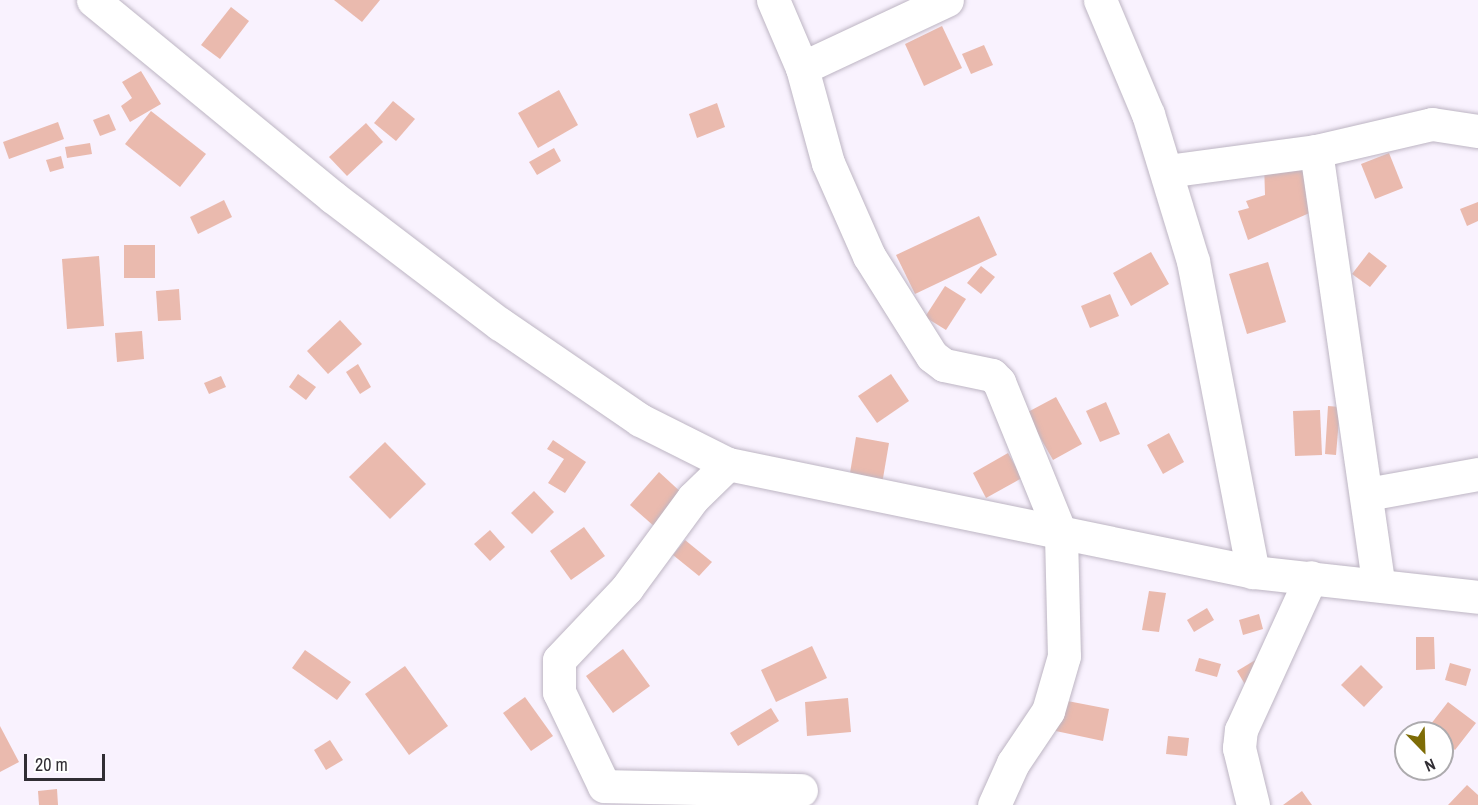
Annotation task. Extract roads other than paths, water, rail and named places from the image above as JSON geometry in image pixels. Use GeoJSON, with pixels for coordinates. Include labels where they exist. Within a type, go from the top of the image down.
{"type":"FeatureCollection","features":[{"type":"Feature","properties":{"kind":"street"},"geometry":{"type":"LineString","coordinates":[[773,0],[802,68],[828,164],[869,256],[932,356],[944,365],[992,375],[999,382],[1061,535],[1064,657],[1048,711],[1013,763],[994,805]]}},
{"type":"Feature","properties":{"kind":"street"},"geometry":{"type":"LineString","coordinates":[[802,68],[947,0]]}},
{"type":"Feature","properties":{"kind":"street"},"geometry":{"type":"LineString","coordinates":[[1100,0],[1115,26],[1167,171],[1213,342],[1253,572]]}},
{"type":"Feature","properties":{"kind":"street"},"geometry":{"type":"LineString","coordinates":[[106,3],[333,197],[500,324],[640,420],[728,464],[1061,535],[1253,572],[1378,582],[1478,597]]}},
{"type":"Feature","properties":{"kind":"street"},"geometry":{"type":"LineString","coordinates":[[1167,171],[1316,151],[1432,124],[1478,131]]}},
{"type":"Feature","properties":{"kind":"street"},"geometry":{"type":"LineString","coordinates":[[1316,151],[1378,582]]}},
{"type":"Feature","properties":{"kind":"street"},"geometry":{"type":"LineString","coordinates":[[728,464],[693,498],[627,588],[559,660],[559,692],[604,786],[801,790]]}},
{"type":"Feature","properties":{"kind":"street"},"geometry":{"type":"LineString","coordinates":[[1367,494],[1478,474]]}},
{"type":"Feature","properties":{"kind":"street"},"geometry":{"type":"LineString","coordinates":[[1253,805],[1239,748],[1241,730],[1311,576]]}}]}
